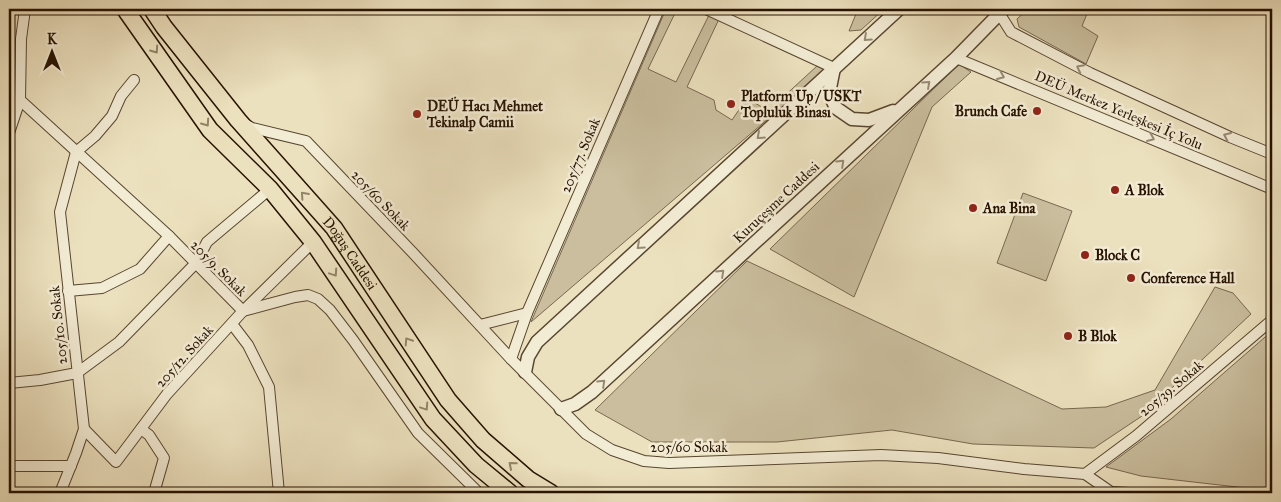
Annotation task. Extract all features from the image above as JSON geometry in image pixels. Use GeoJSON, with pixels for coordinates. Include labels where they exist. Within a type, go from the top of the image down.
{"type":"FeatureCollection","features":[{"type":"Feature","properties":{"kind":"main road","name":"Doğuş Caddesi"},"geometry":{"type":"LineString","coordinates":[[126,9],[210,130],[270,189],[312,242],[433,419],[476,465],[510,493]]}},
{"type":"Feature","properties":{"kind":"main road","name":"Doğuş Caddesi"},"geometry":{"type":"LineString","coordinates":[[152,9],[164,28],[238,120],[334,228],[448,400],[483,440],[528,479],[551,493]]}},
{"type":"Feature","properties":{"kind":"street"},"geometry":{"type":"LineString","coordinates":[[9,133],[20,100],[21,38],[25,9]]}},
{"type":"Feature","properties":{"kind":"street","name":"205/77. Sokak"},"geometry":{"type":"LineString","coordinates":[[511,358],[527,312],[659,9]]}},
{"type":"Feature","properties":{"kind":"street"},"geometry":{"type":"LineString","coordinates":[[706,9],[834,68]]}},
{"type":"Feature","properties":{"kind":"street"},"geometry":{"type":"LineString","coordinates":[[525,372],[528,357],[537,342],[899,9]]}},
{"type":"Feature","properties":{"kind":"street","name":"Kuruçeşme Caddesi"},"geometry":{"type":"LineString","coordinates":[[561,409],[575,404],[592,392],[956,58],[1002,11]]}},
{"type":"Feature","properties":{"kind":"street","name":"DEÜ Merkez Yerleşkesi İç Yolu"},"geometry":{"type":"LineString","coordinates":[[1002,11],[1011,32],[1081,69],[1230,137],[1272,154]]}},
{"type":"Feature","properties":{"kind":"street","name":"DEÜ Merkez Yerleşkesi İç Yolu"},"geometry":{"type":"LineString","coordinates":[[956,58],[1272,189]]}},
{"type":"Feature","properties":{"kind":"street"},"geometry":{"type":"LineString","coordinates":[[834,68],[828,93],[836,108],[852,119],[869,120],[898,110]]}},
{"type":"Feature","properties":{"kind":"street"},"geometry":{"type":"LineString","coordinates":[[76,152],[95,136],[112,116],[120,96],[134,80]]}},
{"type":"Feature","properties":{"kind":"street","name":"205/9. Sokak"},"geometry":{"type":"LineString","coordinates":[[20,100],[169,236],[243,311],[295,297],[308,295],[318,299],[330,310],[353,340],[418,433],[479,493]]}},
{"type":"Feature","properties":{"kind":"street","name":"205/60 Sokak"},"geometry":{"type":"LineString","coordinates":[[238,120],[252,128],[306,141],[561,409],[586,434],[612,450],[644,461],[669,463],[881,455],[938,458],[1024,469],[1084,474]]}},
{"type":"Feature","properties":{"kind":"street"},"geometry":{"type":"LineString","coordinates":[[273,161],[268,152],[268,144],[275,134]]}},
{"type":"Feature","properties":{"kind":"street","name":"205/10. Sokak"},"geometry":{"type":"LineString","coordinates":[[60,493],[84,429],[60,212],[76,152]]}},
{"type":"Feature","properties":{"kind":"street"},"geometry":{"type":"LineString","coordinates":[[9,383],[40,380],[77,373],[119,342],[196,263],[207,242],[270,189]]}},
{"type":"Feature","properties":{"kind":"street"},"geometry":{"type":"LineString","coordinates":[[68,291],[102,288],[140,269],[169,236]]}},
{"type":"Feature","properties":{"kind":"street","name":"205/12. Sokak"},"geometry":{"type":"LineString","coordinates":[[84,429],[116,462],[167,394],[243,311],[312,242]]}},
{"type":"Feature","properties":{"kind":"street"},"geometry":{"type":"LineString","coordinates":[[480,325],[527,312]]}},
{"type":"Feature","properties":{"kind":"street","name":"205/39. Sokak"},"geometry":{"type":"LineString","coordinates":[[1084,474],[1136,436],[1272,320]]}},
{"type":"Feature","properties":{"kind":"street"},"geometry":{"type":"LineString","coordinates":[[232,324],[248,345],[269,386],[279,493]]}},
{"type":"Feature","properties":{"kind":"street"},"geometry":{"type":"LineString","coordinates":[[141,429],[149,435],[164,458],[154,493]]}},
{"type":"Feature","properties":{"kind":"street"},"geometry":{"type":"LineString","coordinates":[[9,466],[71,466]]}},
{"type":"Feature","properties":{"kind":"street"},"geometry":{"type":"LineString","coordinates":[[1084,474],[1111,492],[1128,493]]}},
{"type":"Feature","properties":{"kind":"shaded area"},"geometry":{"type":"Polygon","coordinates":[[[666,9],[677,9],[648,69],[676,82],[709,15],[719,19],[687,87],[714,100],[716,110],[732,120],[747,98],[768,111],[817,66],[825,70],[531,322],[666,9]]]}},
{"type":"Feature","properties":{"kind":"shaded area"},"geometry":{"type":"Polygon","coordinates":[[[858,9],[884,9],[861,30],[849,31],[858,9]]]}},
{"type":"Feature","properties":{"kind":"shaded area"},"geometry":{"type":"Polygon","coordinates":[[[1028,9],[1089,9],[1082,26],[1098,36],[1086,64],[1019,27],[1017,19],[1028,9]]]}},
{"type":"Feature","properties":{"kind":"shaded area"},"geometry":{"type":"Polygon","coordinates":[[[959,64],[971,72],[932,107],[854,297],[770,249],[959,64]]]}},
{"type":"Feature","properties":{"kind":"shaded area"},"geometry":{"type":"Polygon","coordinates":[[[1023,193],[1072,211],[1046,281],[997,263],[1023,193]]]}},
{"type":"Feature","properties":{"kind":"shaded area"},"geometry":{"type":"Polygon","coordinates":[[[747,261],[1062,409],[1106,407],[1155,390],[1215,287],[1233,293],[1251,314],[1142,416],[1094,448],[973,444],[892,430],[777,442],[652,442],[595,410],[747,261]]]}},
{"type":"Feature","properties":{"kind":"shaded area"},"geometry":{"type":"Polygon","coordinates":[[[1272,331],[1272,491],[1141,476],[1106,467],[1171,419],[1272,331]]]}},
{"type":"Feature","properties":{"kind":"place","name":"Platform Up / USKT Topluluk Binası"},"geometry":{"type":"Point","coordinates":[731,104]}},
{"type":"Feature","properties":{"kind":"place","name":"Brunch Cafe"},"geometry":{"type":"Point","coordinates":[1037,111]}},
{"type":"Feature","properties":{"kind":"place","name":"DEÜ Hacı Mehmet Tekinalp Camii"},"geometry":{"type":"Point","coordinates":[417,114]}},
{"type":"Feature","properties":{"kind":"place","name":"A Blok"},"geometry":{"type":"Point","coordinates":[1115,190]}},
{"type":"Feature","properties":{"kind":"place","name":"Ana Bina"},"geometry":{"type":"Point","coordinates":[973,208]}},
{"type":"Feature","properties":{"kind":"place","name":"Block C"},"geometry":{"type":"Point","coordinates":[1085,255]}},
{"type":"Feature","properties":{"kind":"place","name":"Conference Hall"},"geometry":{"type":"Point","coordinates":[1131,278]}},
{"type":"Feature","properties":{"kind":"place","name":"B Blok"},"geometry":{"type":"Point","coordinates":[1068,336]}}]}
